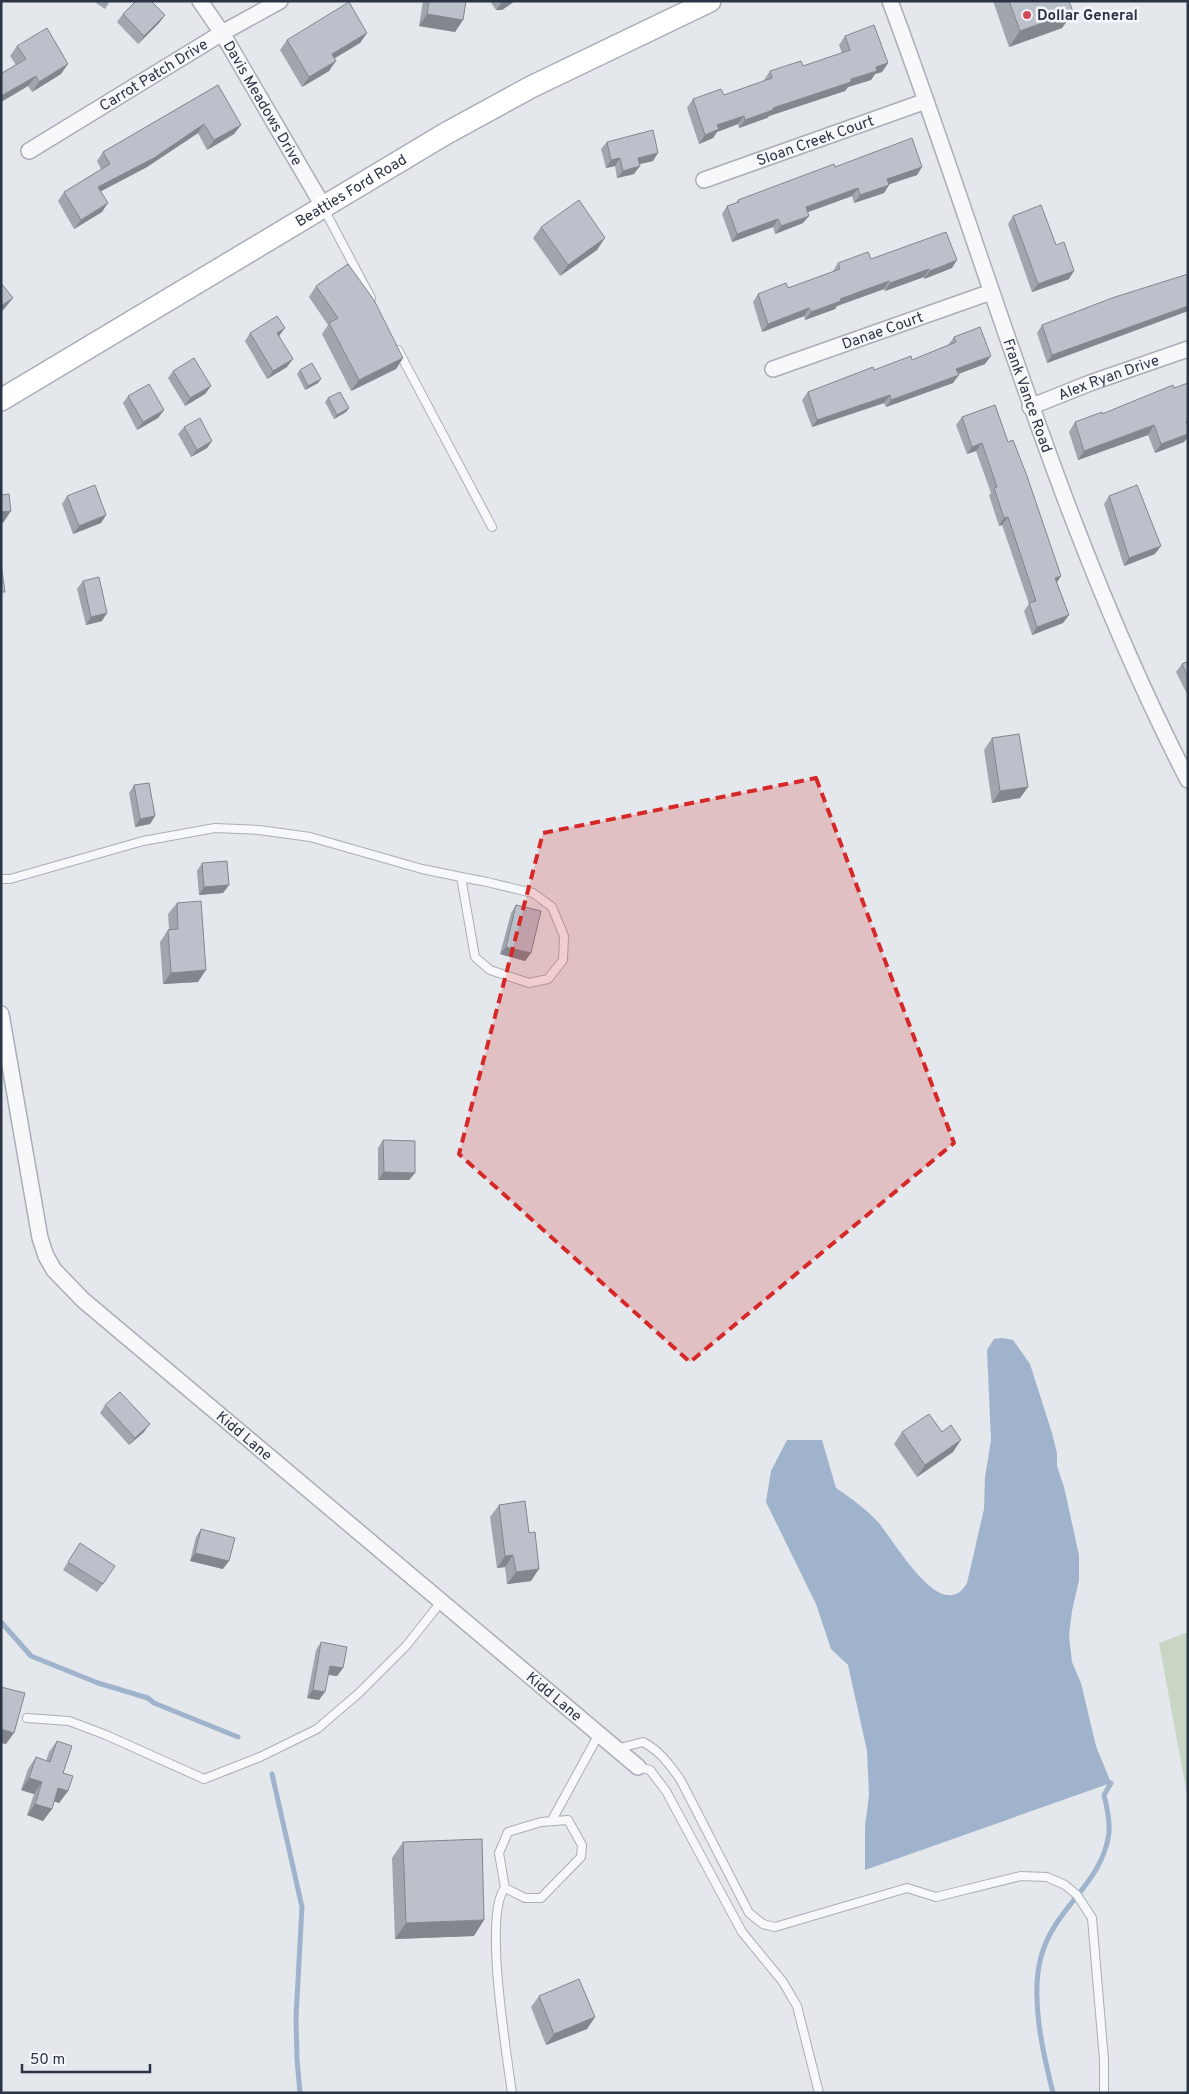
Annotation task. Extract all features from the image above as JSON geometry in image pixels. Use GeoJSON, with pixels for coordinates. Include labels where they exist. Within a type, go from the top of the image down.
{"type":"FeatureCollection","features":[{"type":"Feature","properties":{"kind":"main road","name":"Beatties Ford Road"},"geometry":{"type":"LineString","coordinates":[[1,400],[445,134],[530,87],[710,1]]}},
{"type":"Feature","properties":{"kind":"street","name":"Davis Meadows Drive"},"geometry":{"type":"LineString","coordinates":[[200,1],[222,33],[322,206]]}},
{"type":"Feature","properties":{"kind":"street","name":"Carrot Patch Drive"},"geometry":{"type":"LineString","coordinates":[[29,150],[222,33],[280,1]]}},
{"type":"Feature","properties":{"kind":"street","name":"Frank Vance Road"},"geometry":{"type":"LineString","coordinates":[[890,1],[1030,407],[1128,653],[1188,780]]}},
{"type":"Feature","properties":{"kind":"street","name":"Sloan Creek Court"},"geometry":{"type":"LineString","coordinates":[[704,180],[926,101]]}},
{"type":"Feature","properties":{"kind":"street","name":"Danae Court"},"geometry":{"type":"LineString","coordinates":[[773,369],[991,292]]}},
{"type":"Feature","properties":{"kind":"street","name":"Alex Ryan Drive"},"geometry":{"type":"LineString","coordinates":[[1030,407],[1090,383],[1188,349]]}},
{"type":"Feature","properties":{"kind":"street","name":"Kidd Lane"},"geometry":{"type":"LineString","coordinates":[[1,1014],[40,1238],[46,1256],[54,1270],[83,1300],[146,1355],[638,1767]]}},
{"type":"Feature","properties":{"kind":"lane"},"geometry":{"type":"LineString","coordinates":[[322,206],[376,308]]}},
{"type":"Feature","properties":{"kind":"lane"},"geometry":{"type":"LineString","coordinates":[[394,342],[492,528]]}},
{"type":"Feature","properties":{"kind":"lane"},"geometry":{"type":"LineString","coordinates":[[1,879],[10,879],[143,841],[215,828],[259,830],[310,837],[422,869],[462,877],[533,893],[552,907],[564,936],[562,960],[548,979],[529,983],[490,970],[475,957],[462,877]]}},
{"type":"Feature","properties":{"kind":"lane"},"geometry":{"type":"LineString","coordinates":[[27,1718],[68,1721],[106,1735],[204,1779],[260,1757],[316,1728],[359,1693],[399,1653],[441,1602]]}},
{"type":"Feature","properties":{"kind":"lane"},"geometry":{"type":"LineString","coordinates":[[552,1820],[599,1734]]}},
{"type":"Feature","properties":{"kind":"lane"},"geometry":{"type":"LineString","coordinates":[[616,1749],[643,1742],[656,1749],[666,1759],[680,1779],[749,1914],[763,1924],[775,1927],[907,1888],[936,1897],[1021,1876],[1047,1878],[1065,1885],[1077,1895],[1092,1918],[1104,2060],[1104,2093]]}},
{"type":"Feature","properties":{"kind":"lane"},"geometry":{"type":"LineString","coordinates":[[638,1767],[650,1770],[666,1792],[742,1932],[783,1982],[797,2006],[819,2093]]}},
{"type":"Feature","properties":{"kind":"lane"},"geometry":{"type":"LineString","coordinates":[[504,1888],[525,1898],[541,1898],[581,1857],[582,1845],[568,1820],[552,1820],[525,1825],[508,1832],[498,1852],[504,1888],[500,1893],[496,1934],[498,1978],[512,2093]]}},
{"type":"Feature","properties":{"kind":"highlighted area"},"geometry":{"type":"Polygon","coordinates":[[[816,778],[954,1143],[690,1362],[459,1154],[543,833],[816,778]]]}},
{"type":"Feature","properties":{"kind":"green space"},"geometry":{"type":"Polygon","coordinates":[[[1188,1632],[1188,1800],[1159,1643],[1188,1632]]]}},
{"type":"Feature","properties":{"kind":"water"},"geometry":{"type":"Polygon","coordinates":[[[994,1339],[1013,1340],[1030,1364],[1057,1453],[1057,1466],[1064,1487],[1079,1555],[1079,1580],[1069,1635],[1072,1662],[1081,1683],[1096,1746],[1111,1783],[865,1870],[865,1826],[869,1795],[867,1751],[848,1665],[831,1649],[816,1604],[766,1502],[771,1471],[787,1440],[822,1440],[836,1488],[878,1522],[919,1576],[932,1588],[945,1595],[957,1594],[967,1583],[984,1509],[985,1477],[991,1440],[987,1350],[994,1339]]]}},
{"type":"Feature","properties":{"kind":"building"},"geometry":{"type":"Polygon","coordinates":[[[136,1],[151,1],[165,15],[144,36],[123,14],[136,1]]]}},
{"type":"Feature","properties":{"kind":"building"},"geometry":{"type":"Polygon","coordinates":[[[429,1],[466,1],[463,20],[427,14],[429,1]]]}},
{"type":"Feature","properties":{"kind":"building"},"geometry":{"type":"Polygon","coordinates":[[[1009,1],[1069,1],[1073,12],[1020,31],[1009,1]]]}},
{"type":"Feature","properties":{"kind":"building"},"geometry":{"type":"Polygon","coordinates":[[[349,2],[367,33],[332,54],[336,61],[309,77],[287,40],[349,2]]]}},
{"type":"Feature","properties":{"kind":"building"},"geometry":{"type":"Polygon","coordinates":[[[874,25],[888,63],[876,67],[877,71],[851,79],[851,82],[773,108],[773,110],[745,120],[744,116],[717,125],[719,129],[705,135],[693,99],[721,89],[724,95],[772,78],[770,71],[801,61],[803,66],[850,50],[845,36],[874,25]]]}},
{"type":"Feature","properties":{"kind":"building"},"geometry":{"type":"Polygon","coordinates":[[[47,28],[68,64],[39,82],[36,76],[1,96],[1,72],[26,59],[17,46],[47,28]]]}},
{"type":"Feature","properties":{"kind":"building"},"geometry":{"type":"Polygon","coordinates":[[[218,85],[241,125],[214,140],[204,124],[154,158],[98,187],[108,203],[81,220],[64,192],[110,164],[103,152],[218,85]]]}},
{"type":"Feature","properties":{"kind":"building"},"geometry":{"type":"Polygon","coordinates":[[[653,130],[658,153],[638,158],[640,166],[623,171],[620,158],[611,160],[607,142],[653,130]]]}},
{"type":"Feature","properties":{"kind":"building"},"geometry":{"type":"Polygon","coordinates":[[[912,138],[922,167],[887,179],[889,185],[860,195],[858,188],[806,207],[809,216],[781,226],[778,219],[737,234],[727,206],[739,202],[738,200],[834,164],[835,167],[912,138]]]}},
{"type":"Feature","properties":{"kind":"building"},"geometry":{"type":"Polygon","coordinates":[[[579,200],[605,238],[568,265],[541,227],[579,200]]]}},
{"type":"Feature","properties":{"kind":"building"},"geometry":{"type":"Polygon","coordinates":[[[1041,205],[1056,245],[1064,242],[1074,271],[1038,284],[1013,216],[1041,205]]]}},
{"type":"Feature","properties":{"kind":"building"},"geometry":{"type":"Polygon","coordinates":[[[946,232],[957,260],[930,271],[929,269],[890,283],[889,281],[811,312],[809,308],[768,324],[758,294],[786,283],[788,288],[840,269],[838,263],[868,252],[871,259],[946,232]]]}},
{"type":"Feature","properties":{"kind":"building"},"geometry":{"type":"Polygon","coordinates":[[[348,264],[374,300],[403,358],[359,380],[329,323],[338,318],[316,286],[348,264]]]}},
{"type":"Feature","properties":{"kind":"building"},"geometry":{"type":"Polygon","coordinates":[[[1188,274],[1188,306],[1052,355],[1042,325],[1112,298],[1188,274]]]}},
{"type":"Feature","properties":{"kind":"building"},"geometry":{"type":"Polygon","coordinates":[[[1,283],[13,298],[1,306],[1,283]]]}},
{"type":"Feature","properties":{"kind":"building"},"geometry":{"type":"Polygon","coordinates":[[[277,316],[285,328],[277,333],[293,359],[273,371],[250,333],[277,316]]]}},
{"type":"Feature","properties":{"kind":"building"},"geometry":{"type":"Polygon","coordinates":[[[980,327],[991,356],[956,369],[959,375],[891,400],[890,395],[817,420],[808,392],[873,367],[874,370],[911,356],[912,360],[956,342],[954,337],[980,327]]]}},
{"type":"Feature","properties":{"kind":"building"},"geometry":{"type":"Polygon","coordinates":[[[194,358],[211,386],[190,398],[173,371],[194,358]]]}},
{"type":"Feature","properties":{"kind":"building"},"geometry":{"type":"Polygon","coordinates":[[[312,363],[321,379],[308,386],[300,370],[312,363]]]}},
{"type":"Feature","properties":{"kind":"building"},"geometry":{"type":"Polygon","coordinates":[[[1188,383],[1188,421],[1186,421],[1188,434],[1161,444],[1154,425],[1084,451],[1075,422],[1102,412],[1102,414],[1173,385],[1174,388],[1188,383]]]}},
{"type":"Feature","properties":{"kind":"building"},"geometry":{"type":"Polygon","coordinates":[[[149,384],[164,410],[143,422],[128,396],[149,384]]]}},
{"type":"Feature","properties":{"kind":"building"},"geometry":{"type":"Polygon","coordinates":[[[340,392],[349,408],[337,415],[328,398],[340,392]]]}},
{"type":"Feature","properties":{"kind":"building"},"geometry":{"type":"Polygon","coordinates":[[[995,405],[1008,442],[1013,440],[1027,476],[1061,576],[1055,578],[1069,615],[1037,627],[1029,603],[1036,601],[1008,517],[1004,518],[994,488],[997,487],[982,443],[972,447],[962,417],[995,405]]]}},
{"type":"Feature","properties":{"kind":"building"},"geometry":{"type":"Polygon","coordinates":[[[200,418],[212,441],[197,450],[184,427],[200,418]]]}},
{"type":"Feature","properties":{"kind":"building"},"geometry":{"type":"Polygon","coordinates":[[[95,485],[106,515],[79,526],[67,496],[95,485]]]}},
{"type":"Feature","properties":{"kind":"building"},"geometry":{"type":"Polygon","coordinates":[[[1137,485],[1161,546],[1129,558],[1109,496],[1137,485]]]}},
{"type":"Feature","properties":{"kind":"building"},"geometry":{"type":"Polygon","coordinates":[[[9,494],[11,511],[1,512],[1,495],[9,494]]]}},
{"type":"Feature","properties":{"kind":"building"},"geometry":{"type":"Polygon","coordinates":[[[1,564],[5,592],[1,592],[1,564]]]}},
{"type":"Feature","properties":{"kind":"building"},"geometry":{"type":"Polygon","coordinates":[[[99,577],[107,613],[91,617],[83,581],[99,577]]]}},
{"type":"Feature","properties":{"kind":"building"},"geometry":{"type":"Polygon","coordinates":[[[1188,661],[1188,677],[1182,664],[1188,661]]]}},
{"type":"Feature","properties":{"kind":"building"},"geometry":{"type":"Polygon","coordinates":[[[1019,734],[1028,787],[1000,791],[992,738],[1019,734]]]}},
{"type":"Feature","properties":{"kind":"building"},"geometry":{"type":"Polygon","coordinates":[[[149,783],[155,816],[140,819],[134,785],[149,783]]]}},
{"type":"Feature","properties":{"kind":"building"},"geometry":{"type":"Polygon","coordinates":[[[227,861],[229,885],[204,887],[202,863],[227,861]]]}},
{"type":"Feature","properties":{"kind":"building"},"geometry":{"type":"Polygon","coordinates":[[[201,901],[206,970],[171,973],[168,930],[178,929],[177,903],[201,901]]]}},
{"type":"Feature","properties":{"kind":"building"},"geometry":{"type":"Polygon","coordinates":[[[516,905],[541,911],[531,953],[506,947],[516,905]]]}},
{"type":"Feature","properties":{"kind":"building"},"geometry":{"type":"Polygon","coordinates":[[[383,1140],[415,1141],[415,1173],[384,1172],[383,1140]]]}},
{"type":"Feature","properties":{"kind":"building"},"geometry":{"type":"Polygon","coordinates":[[[120,1392],[150,1424],[135,1438],[105,1405],[120,1392]]]}},
{"type":"Feature","properties":{"kind":"building"},"geometry":{"type":"Polygon","coordinates":[[[929,1414],[942,1432],[951,1425],[961,1440],[925,1465],[902,1432],[929,1414]]]}},
{"type":"Feature","properties":{"kind":"building"},"geometry":{"type":"Polygon","coordinates":[[[525,1501],[529,1533],[535,1532],[539,1569],[516,1572],[513,1555],[505,1556],[499,1505],[525,1501]]]}},
{"type":"Feature","properties":{"kind":"building"},"geometry":{"type":"Polygon","coordinates":[[[201,1529],[235,1538],[229,1561],[195,1553],[201,1529]]]}},
{"type":"Feature","properties":{"kind":"building"},"geometry":{"type":"Polygon","coordinates":[[[80,1543],[115,1566],[103,1584],[68,1562],[80,1543]]]}},
{"type":"Feature","properties":{"kind":"building"},"geometry":{"type":"Polygon","coordinates":[[[321,1642],[347,1647],[343,1668],[330,1666],[325,1692],[313,1690],[321,1642]]]}},
{"type":"Feature","properties":{"kind":"building"},"geometry":{"type":"Polygon","coordinates":[[[1,1687],[25,1693],[14,1733],[1,1729],[1,1687]]]}},
{"type":"Feature","properties":{"kind":"building"},"geometry":{"type":"Polygon","coordinates":[[[57,1741],[72,1746],[63,1773],[73,1776],[68,1791],[58,1788],[52,1809],[35,1804],[42,1782],[29,1778],[36,1757],[50,1762],[57,1741]]]}},
{"type":"Feature","properties":{"kind":"building"},"geometry":{"type":"Polygon","coordinates":[[[482,1839],[484,1920],[406,1923],[403,1842],[482,1839]]]}},
{"type":"Feature","properties":{"kind":"building"},"geometry":{"type":"Polygon","coordinates":[[[579,1979],[595,2017],[554,2034],[539,1996],[579,1979]]]}},
{"type":"Feature","properties":{"kind":"waterway"},"geometry":{"type":"LineString","coordinates":[[1,1622],[31,1656],[98,1683],[148,1698],[154,1703],[238,1737]]}},
{"type":"Feature","properties":{"kind":"waterway"},"geometry":{"type":"LineString","coordinates":[[272,1774],[302,1907],[296,2017],[300,2093]]}},
{"type":"Feature","properties":{"kind":"waterway"},"geometry":{"type":"LineString","coordinates":[[1053,2093],[1039,2025],[1037,2008],[1038,1973],[1047,1939],[1066,1910],[1088,1882],[1105,1851],[1109,1828],[1104,1795],[1111,1783],[1105,1781]]}},
{"type":"Feature","properties":{"kind":"place","name":"Dollar General"},"geometry":{"type":"Point","coordinates":[1027,15]}}]}
